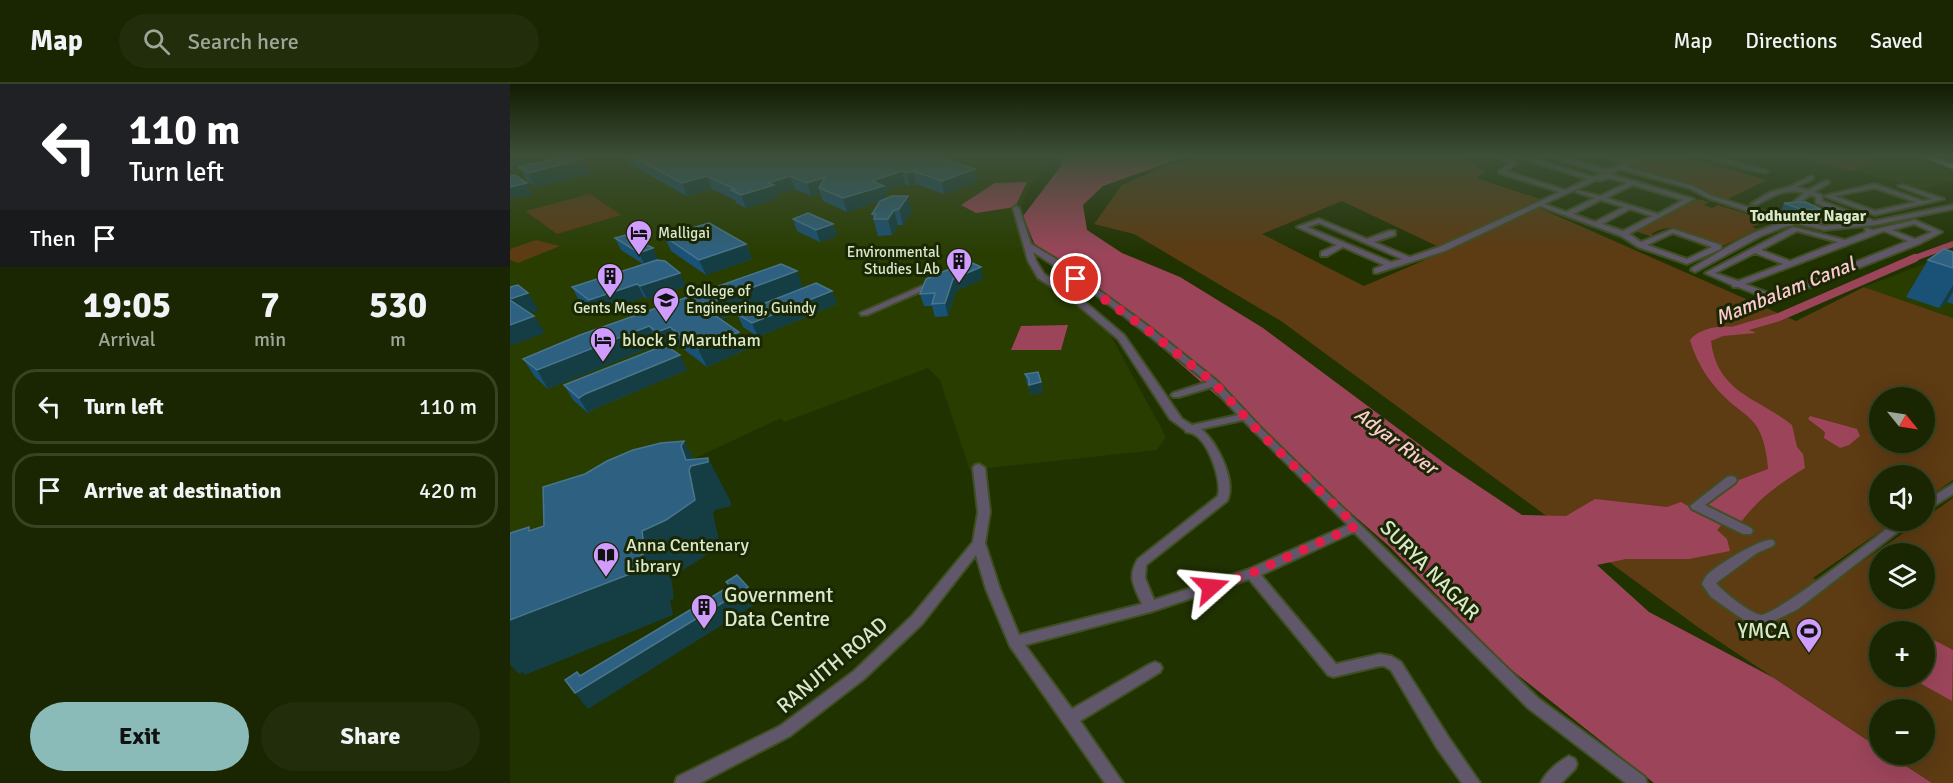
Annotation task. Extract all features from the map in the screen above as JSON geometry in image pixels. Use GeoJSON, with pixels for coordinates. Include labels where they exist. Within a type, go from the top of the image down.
{"type":"FeatureCollection","features":[{"type":"Feature","properties":{"kind":"street"},"geometry":{"type":"LineString","coordinates":[[1555,189],[1566,192]]}},
{"type":"Feature","properties":{"kind":"street"},"geometry":{"type":"LineString","coordinates":[[1377,271],[1442,249],[1573,189]]}},
{"type":"Feature","properties":{"kind":"street"},"geometry":{"type":"LineString","coordinates":[[1583,189],[1543,206],[1624,234],[1641,245],[1687,262],[1718,247],[1673,231],[1641,245]]}},
{"type":"Feature","properties":{"kind":"street"},"geometry":{"type":"LineString","coordinates":[[1567,214],[1620,189]]}},
{"type":"Feature","properties":{"kind":"street"},"geometry":{"type":"LineString","coordinates":[[1651,189],[1689,200]]}},
{"type":"Feature","properties":{"kind":"street"},"geometry":{"type":"LineString","coordinates":[[1693,189],[1705,197],[1786,223],[1835,233],[1869,231]]}},
{"type":"Feature","properties":{"kind":"street"},"geometry":{"type":"LineString","coordinates":[[1754,204],[1780,189]]}},
{"type":"Feature","properties":{"kind":"street"},"geometry":{"type":"LineString","coordinates":[[1798,189],[1820,196],[1818,202],[1916,242]]}},
{"type":"Feature","properties":{"kind":"street"},"geometry":{"type":"LineString","coordinates":[[1794,204],[1815,189]]}},
{"type":"Feature","properties":{"kind":"street"},"geometry":{"type":"LineString","coordinates":[[1862,189],[1827,196],[1872,213],[1941,199]]}},
{"type":"Feature","properties":{"kind":"street"},"geometry":{"type":"LineString","coordinates":[[1883,189],[1921,202]]}},
{"type":"Feature","properties":{"kind":"street"},"geometry":{"type":"LineString","coordinates":[[1909,189],[1941,199],[1953,207]]}},
{"type":"Feature","properties":{"kind":"street"},"geometry":{"type":"LineString","coordinates":[[1578,191],[1658,216]]}},
{"type":"Feature","properties":{"kind":"street"},"geometry":{"type":"LineString","coordinates":[[1624,234],[1689,200],[1705,197],[1796,223],[1831,228],[1874,223],[1953,207]]}},
{"type":"Feature","properties":{"kind":"street"},"geometry":{"type":"LineString","coordinates":[[1596,224],[1630,207]]}},
{"type":"Feature","properties":{"kind":"street"},"geometry":{"type":"LineString","coordinates":[[1736,285],[1869,231],[1933,216],[1953,207]]}},
{"type":"Feature","properties":{"kind":"street"},"geometry":{"type":"LineString","coordinates":[[1016,208],[1027,245],[1041,276],[1076,299],[1121,337],[1174,417],[1190,430],[1202,435],[1216,458],[1226,489],[1225,495],[1137,568],[1136,576],[1150,607]]}},
{"type":"Feature","properties":{"kind":"street"},"geometry":{"type":"LineString","coordinates":[[1923,213],[1933,216]]}},
{"type":"Feature","properties":{"kind":"street"},"geometry":{"type":"LineString","coordinates":[[1695,270],[1786,223],[1854,216]]}},
{"type":"Feature","properties":{"kind":"street"},"geometry":{"type":"LineString","coordinates":[[1391,265],[1301,227],[1319,220],[1411,260]]}},
{"type":"Feature","properties":{"kind":"street"},"geometry":{"type":"LineString","coordinates":[[1845,242],[1796,229],[1709,273],[1768,297],[1777,297],[1938,232],[1915,222],[1883,227]]}},
{"type":"Feature","properties":{"kind":"street"},"geometry":{"type":"LineString","coordinates":[[1857,225],[1869,231]]}},
{"type":"Feature","properties":{"kind":"street"},"geometry":{"type":"LineString","coordinates":[[1360,238],[1374,232]]}},
{"type":"Feature","properties":{"kind":"street"},"geometry":{"type":"LineString","coordinates":[[1368,242],[1392,233]]}},
{"type":"Feature","properties":{"kind":"street"},"geometry":{"type":"LineString","coordinates":[[1324,254],[1342,244]]}},
{"type":"Feature","properties":{"kind":"street"},"geometry":{"type":"LineString","coordinates":[[1027,245],[1053,261],[1145,328],[1214,383],[1244,417],[1356,526]]}},
{"type":"Feature","properties":{"kind":"street"},"geometry":{"type":"LineString","coordinates":[[1755,250],[1790,264]]}},
{"type":"Feature","properties":{"kind":"street"},"geometry":{"type":"LineString","coordinates":[[864,313],[940,282]]}},
{"type":"Feature","properties":{"kind":"street"},"geometry":{"type":"LineString","coordinates":[[1176,395],[1214,383]]}},
{"type":"Feature","properties":{"kind":"street"},"geometry":{"type":"LineString","coordinates":[[1190,430],[1197,426],[1212,425],[1244,417]]}},
{"type":"Feature","properties":{"kind":"street"},"geometry":{"type":"LineString","coordinates":[[979,468],[984,512],[979,543],[993,589],[1015,642],[1115,783]]}},
{"type":"Feature","properties":{"kind":"street"},"geometry":{"type":"LineString","coordinates":[[1731,480],[1696,507],[1747,531]]}},
{"type":"Feature","properties":{"kind":"street"},"geometry":{"type":"LineString","coordinates":[[1935,500],[1953,488]]}},
{"type":"Feature","properties":{"kind":"street","name":"SURYA NAGAR"},"geometry":{"type":"LineString","coordinates":[[1015,642],[1150,607],[1252,573],[1356,526],[1533,703],[1639,783]]}},
{"type":"Feature","properties":{"kind":"street"},"geometry":{"type":"LineString","coordinates":[[1769,543],[1753,550],[1711,579],[1709,584],[1727,601],[1756,620],[1766,620],[1779,614],[1892,531]]}},
{"type":"Feature","properties":{"kind":"street","name":"RANJITH ROAD"},"geometry":{"type":"LineString","coordinates":[[683,783],[785,731],[859,675],[916,620],[979,543]]}},
{"type":"Feature","properties":{"kind":"street"},"geometry":{"type":"LineString","coordinates":[[1252,573],[1333,671],[1380,660],[1386,660],[1396,666],[1443,743],[1472,783]]}},
{"type":"Feature","properties":{"kind":"street"},"geometry":{"type":"LineString","coordinates":[[1070,719],[1155,668]]}},
{"type":"Feature","properties":{"kind":"street"},"geometry":{"type":"LineString","coordinates":[[1550,783],[1569,764]]}},
{"type":"Feature","properties":{"kind":"shaded area","name":"College of Engineering, Guindy"},"geometry":{"type":"Polygon","coordinates":[[[510,189],[1029,189],[1022,205],[1014,207],[1029,261],[1036,276],[1077,301],[1110,334],[1166,437],[1157,450],[970,470],[940,380],[928,368],[784,422],[781,418],[510,544],[510,189]]]}},
{"type":"Feature","properties":{"kind":"shaded area"},"geometry":{"type":"Polygon","coordinates":[[[1119,189],[1508,189],[1540,199],[1439,247],[1342,201],[1262,234],[1364,286],[1441,253],[1537,207],[1796,321],[1864,287],[1953,318],[1953,480],[1935,493],[1935,465],[1869,465],[1869,531],[1881,531],[1813,578],[1827,586],[1869,557],[1869,609],[1935,609],[1935,543],[1889,543],[1907,531],[1935,531],[1935,511],[1953,498],[1953,783],[1932,783],[1904,765],[1935,765],[1935,699],[1869,699],[1869,741],[1699,628],[1281,321],[1134,234],[1094,224],[1119,189]]]}},
{"type":"Feature","properties":{"kind":"shaded area"},"geometry":{"type":"Polygon","coordinates":[[[1687,189],[1749,189],[1726,200],[1687,189]]]}},
{"type":"Feature","properties":{"kind":"shaded area"},"geometry":{"type":"Polygon","coordinates":[[[590,194],[621,215],[557,234],[525,211],[590,194]]]}},
{"type":"Feature","properties":{"kind":"shaded area"},"geometry":{"type":"Polygon","coordinates":[[[1698,199],[1709,202],[1704,205],[1712,208],[1718,205],[1767,220],[1752,227],[1757,229],[1723,246],[1673,228],[1656,231],[1651,234],[1656,236],[1653,237],[1635,231],[1698,199]]]}},
{"type":"Feature","properties":{"kind":"shaded area"},"geometry":{"type":"Polygon","coordinates":[[[536,240],[560,246],[518,263],[510,260],[510,249],[536,240]]]}},
{"type":"Feature","properties":{"kind":"shaded area"},"geometry":{"type":"Polygon","coordinates":[[[1953,253],[1953,318],[1864,287],[1953,253]]]}},
{"type":"Feature","properties":{"kind":"water"},"geometry":{"type":"Polygon","coordinates":[[[986,189],[1024,189],[1015,207],[976,213],[961,205],[986,189]]]}},
{"type":"Feature","properties":{"kind":"water","name":"Adyar River"},"geometry":{"type":"Polygon","coordinates":[[[1044,189],[1100,189],[1083,205],[1087,230],[1122,253],[1180,277],[1263,328],[1447,465],[1522,515],[1566,516],[1595,499],[1667,507],[1681,502],[1697,511],[1739,480],[1768,469],[1761,434],[1755,424],[1711,382],[1690,340],[1696,334],[1712,328],[1740,328],[1756,333],[1723,336],[1711,341],[1715,358],[1721,372],[1730,383],[1792,425],[1797,447],[1803,454],[1805,468],[1770,492],[1741,522],[1724,522],[1717,530],[1727,539],[1730,551],[1689,559],[1626,559],[1597,565],[1649,612],[1774,678],[1869,741],[1869,765],[1904,765],[1932,783],[1654,783],[1504,664],[1390,547],[1145,333],[1034,243],[1023,216],[1044,189]]]}},
{"type":"Feature","properties":{"kind":"water"},"geometry":{"type":"Polygon","coordinates":[[[1068,325],[1061,350],[1011,350],[1021,326],[1068,325]]]}},
{"type":"Feature","properties":{"kind":"water"},"geometry":{"type":"Polygon","coordinates":[[[1810,416],[1857,429],[1860,436],[1849,445],[1840,448],[1824,438],[1825,432],[1808,419],[1810,416]]]}},
{"type":"Feature","properties":{"kind":"water"},"geometry":{"type":"Polygon","coordinates":[[[1935,641],[1953,650],[1952,701],[1927,687],[1935,687],[1935,641]]]}},
{"type":"Feature","properties":{"kind":"building"},"geometry":{"type":"Polygon","coordinates":[[[762,189],[741,195],[731,190],[762,189]]]}},
{"type":"Feature","properties":{"kind":"building"},"geometry":{"type":"Polygon","coordinates":[[[820,189],[875,189],[843,198],[820,189]]]}},
{"type":"Feature","properties":{"kind":"building"},"geometry":{"type":"Polygon","coordinates":[[[892,196],[908,196],[888,219],[874,219],[876,214],[872,214],[880,201],[892,196]]]}},
{"type":"Feature","properties":{"kind":"building"},"geometry":{"type":"Polygon","coordinates":[[[1805,202],[1821,209],[1803,210],[1784,203],[1805,202]]]}},
{"type":"Feature","properties":{"kind":"building"},"geometry":{"type":"Polygon","coordinates":[[[808,213],[833,224],[816,230],[793,219],[808,213]]]}},
{"type":"Feature","properties":{"kind":"building"},"geometry":{"type":"Polygon","coordinates":[[[709,223],[746,244],[699,260],[664,236],[709,223]]]}},
{"type":"Feature","properties":{"kind":"building"},"geometry":{"type":"Polygon","coordinates":[[[626,235],[653,248],[639,253],[615,238],[626,235]]]}},
{"type":"Feature","properties":{"kind":"building"},"geometry":{"type":"Polygon","coordinates":[[[1944,249],[1953,252],[1953,268],[1928,260],[1944,249]]]}},
{"type":"Feature","properties":{"kind":"building"},"geometry":{"type":"Polygon","coordinates":[[[657,260],[665,261],[680,273],[589,300],[572,287],[657,260]]]}},
{"type":"Feature","properties":{"kind":"building"},"geometry":{"type":"Polygon","coordinates":[[[968,261],[981,267],[953,279],[945,303],[932,304],[935,293],[920,294],[926,279],[968,261]]]}},
{"type":"Feature","properties":{"kind":"building"},"geometry":{"type":"Polygon","coordinates":[[[781,264],[797,271],[705,305],[713,310],[710,312],[739,332],[698,349],[670,327],[657,332],[649,326],[537,370],[523,359],[580,335],[781,264]]]}},
{"type":"Feature","properties":{"kind":"building"},"geometry":{"type":"Polygon","coordinates":[[[816,283],[832,291],[752,323],[737,314],[816,283]]]}},
{"type":"Feature","properties":{"kind":"building"},"geometry":{"type":"Polygon","coordinates":[[[518,285],[528,293],[510,299],[510,287],[518,285]]]}},
{"type":"Feature","properties":{"kind":"building"},"geometry":{"type":"Polygon","coordinates":[[[510,300],[534,316],[510,325],[510,300]]]}},
{"type":"Feature","properties":{"kind":"building"},"geometry":{"type":"Polygon","coordinates":[[[665,345],[680,355],[579,398],[564,385],[665,345]]]}},
{"type":"Feature","properties":{"kind":"building"},"geometry":{"type":"Polygon","coordinates":[[[1038,372],[1041,382],[1029,385],[1029,379],[1025,374],[1038,372]]]}},
{"type":"Feature","properties":{"kind":"building"},"geometry":{"type":"Polygon","coordinates":[[[684,441],[681,446],[686,460],[708,458],[708,462],[691,466],[689,470],[695,500],[666,520],[642,531],[645,553],[641,555],[643,569],[510,620],[510,533],[529,527],[529,531],[544,526],[543,487],[585,474],[633,450],[661,443],[684,441]]]}},
{"type":"Feature","properties":{"kind":"building"},"geometry":{"type":"Polygon","coordinates":[[[737,575],[748,587],[575,693],[565,680],[577,672],[580,676],[730,586],[726,582],[737,575]]]}},
{"type":"Feature","properties":{"kind":"waterway","name":"Mambalam Canal"},"geometry":{"type":"LineString","coordinates":[[1912,259],[1953,244]]}},
{"type":"Feature","properties":{"kind":"waterway","name":"Mambalam Canal"},"geometry":{"type":"LineString","coordinates":[[1735,330],[1779,317],[1915,258]]}},
{"type":"Feature","properties":{"kind":"place","name":"Malligai"},"geometry":{"type":"Point","coordinates":[639,256]}},
{"type":"Feature","properties":{"kind":"place","name":"Environmental Studies LAb"},"geometry":{"type":"Point","coordinates":[959,284]}},
{"type":"Feature","properties":{"kind":"place","name":"Gents Mess"},"geometry":{"type":"Point","coordinates":[610,299]}},
{"type":"Feature","properties":{"kind":"place","name":"College of Engineering, Guindy"},"geometry":{"type":"Point","coordinates":[666,323]}},
{"type":"Feature","properties":{"kind":"place","name":"block 5 Marutham"},"geometry":{"type":"Point","coordinates":[603,363]}},
{"type":"Feature","properties":{"kind":"place","name":"Anna Centenary Library"},"geometry":{"type":"Point","coordinates":[606,578]}},
{"type":"Feature","properties":{"kind":"place","name":"Government Data Centre"},"geometry":{"type":"Point","coordinates":[704,630]}},
{"type":"Feature","properties":{"kind":"place","name":"YMCA"},"geometry":{"type":"Point","coordinates":[1809,654]}},
{"type":"Feature","properties":{"kind":"district","name":"Todhunter Nagar"},"geometry":{"type":"Point","coordinates":[1808,216]}},
{"type":"Feature","properties":{"kind":"route"},"geometry":{"type":"LineString","coordinates":[[1076,279],[1145,328],[1214,383],[1244,417],[1356,526],[1252,573],[1211,587]]}}]}
